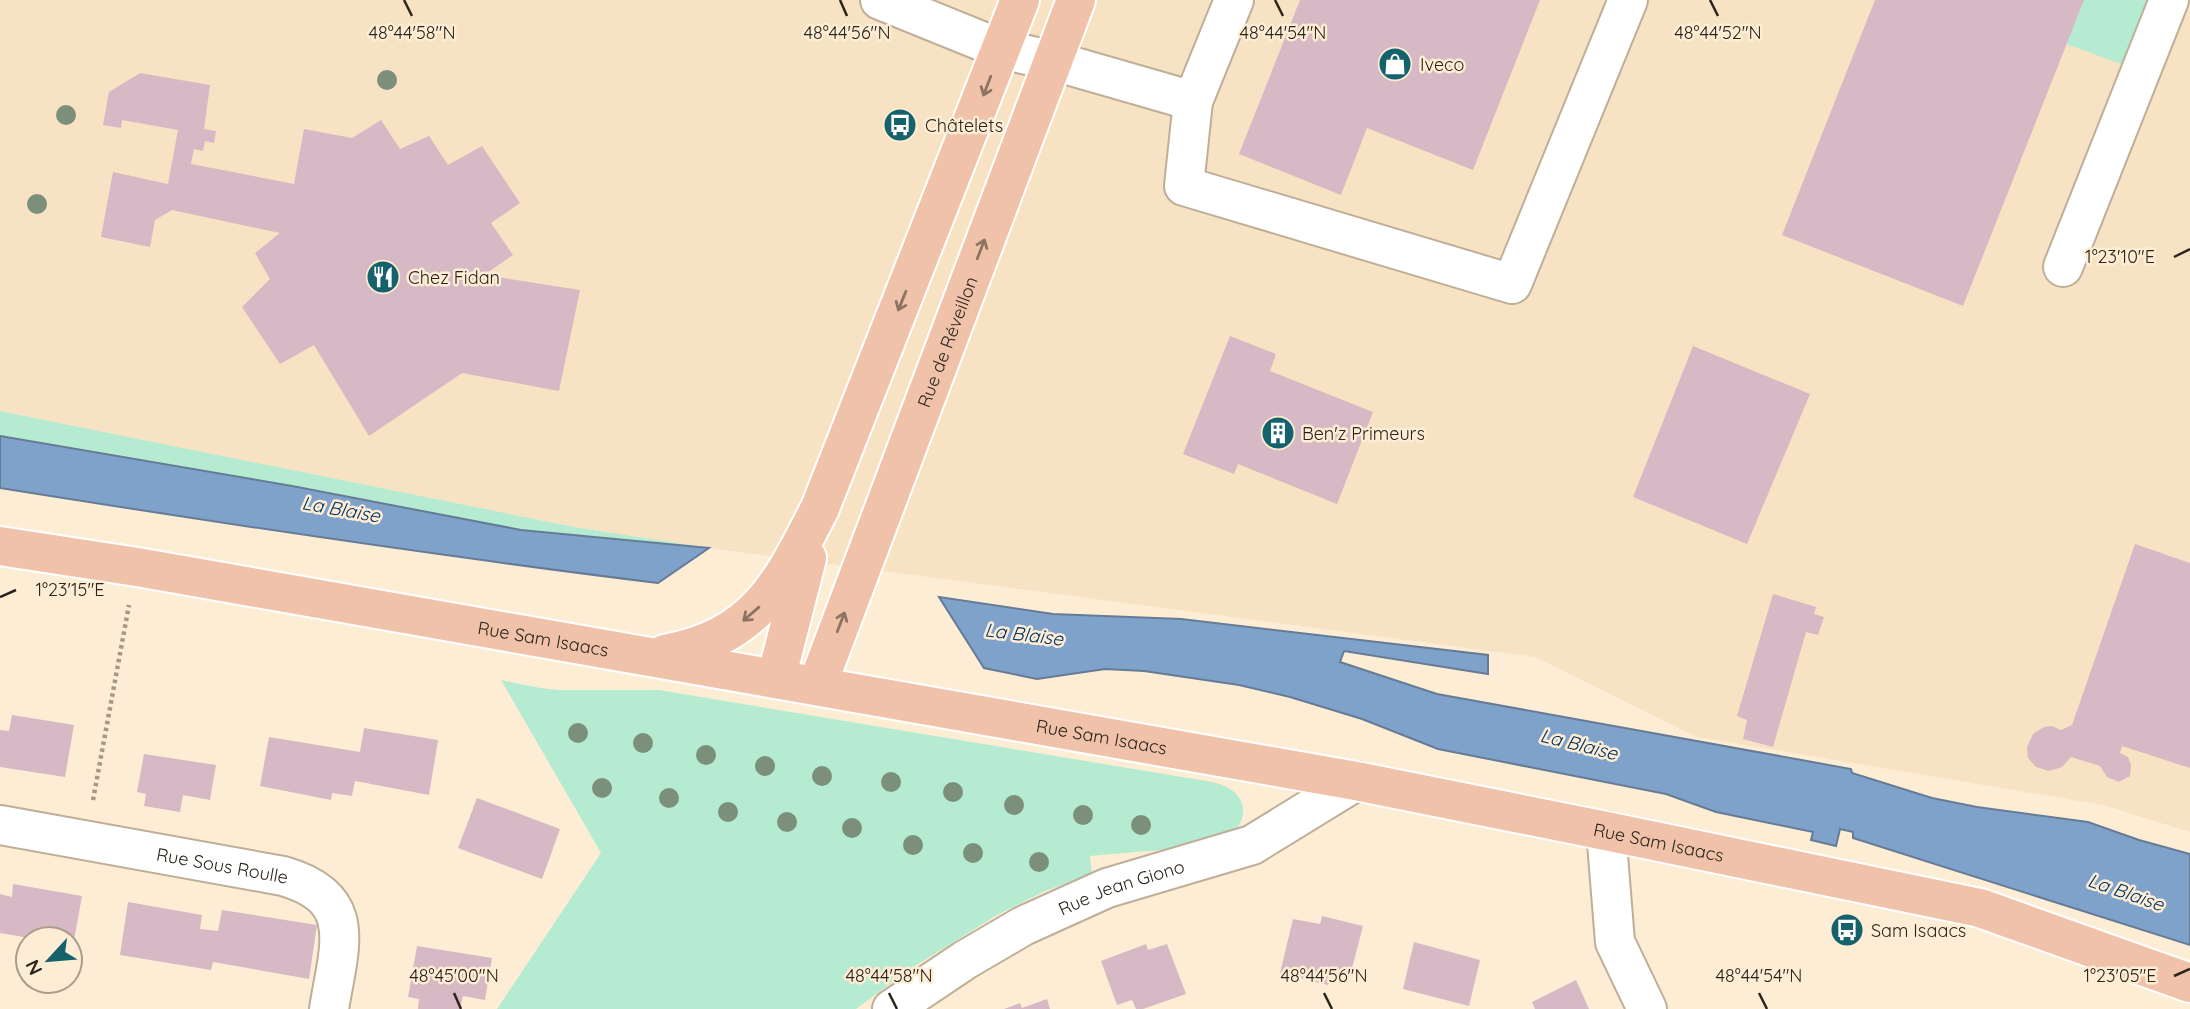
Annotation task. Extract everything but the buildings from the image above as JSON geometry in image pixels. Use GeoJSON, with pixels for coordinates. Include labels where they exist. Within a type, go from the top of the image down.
{"type":"FeatureCollection","features":[{"type":"Feature","properties":{"kind":"main road"},"geometry":{"type":"LineString","coordinates":[[653,657],[710,643],[757,610],[782,579],[820,508],[1020,0]]}},
{"type":"Feature","properties":{"kind":"main road","name":"Rue de Réveillon"},"geometry":{"type":"LineString","coordinates":[[817,686],[1076,0]]}},
{"type":"Feature","properties":{"kind":"main road"},"geometry":{"type":"LineString","coordinates":[[776,679],[820,508]]}},
{"type":"Feature","properties":{"kind":"main road","name":"Rue Sam Isaacs"},"geometry":{"type":"LineString","coordinates":[[0,546],[137,567],[1356,781],[1980,908],[2190,983]]}},
{"type":"Feature","properties":{"kind":"street"},"geometry":{"type":"LineString","coordinates":[[880,0],[1001,48],[1193,101]]}},
{"type":"Feature","properties":{"kind":"street"},"geometry":{"type":"LineString","coordinates":[[1234,0],[1193,101],[1184,186],[1511,284],[1628,0]]}},
{"type":"Feature","properties":{"kind":"street"},"geometry":{"type":"LineString","coordinates":[[2063,267],[2169,0]]}},
{"type":"Feature","properties":{"kind":"street","name":"Rue Jean Giono"},"geometry":{"type":"LineString","coordinates":[[892,1009],[965,960],[1023,926],[1107,888],[1252,845],[1356,781]]}},
{"type":"Feature","properties":{"kind":"street","name":"Rue Sous Roulle"},"geometry":{"type":"LineString","coordinates":[[0,825],[300,881],[323,894],[337,916],[340,944],[329,1009]]}},
{"type":"Feature","properties":{"kind":"street"},"geometry":{"type":"LineString","coordinates":[[1606,831],[1615,942],[1647,1009]]}},
{"type":"Feature","properties":{"kind":"path"},"geometry":{"type":"LineString","coordinates":[[86,839],[137,567]]}},
{"type":"Feature","properties":{"kind":"shaded area"},"geometry":{"type":"Polygon","coordinates":[[[0,0],[2190,0],[2190,832],[2103,805],[1697,737],[1535,657],[709,548],[574,527],[0,411],[0,0]]]}},
{"type":"Feature","properties":{"kind":"green space"},"geometry":{"type":"Polygon","coordinates":[[[2084,0],[2149,0],[2124,65],[2066,44],[2084,0]]]}},
{"type":"Feature","properties":{"kind":"green space"},"geometry":{"type":"Polygon","coordinates":[[[0,411],[574,527],[709,548],[521,530],[292,486],[0,436],[0,411]]]}},
{"type":"Feature","properties":{"kind":"green space"},"geometry":{"type":"Polygon","coordinates":[[[501,680],[558,690],[659,690],[1208,781],[1233,791],[1242,804],[1243,814],[1236,830],[1220,841],[1201,848],[1090,856],[1092,874],[1045,891],[997,915],[907,971],[856,1009],[497,1009],[601,853],[501,680]]]}},
{"type":"Feature","properties":{"kind":"water","name":"La Blaise"},"geometry":{"type":"Polygon","coordinates":[[[0,436],[292,486],[521,530],[709,548],[658,583],[411,550],[82,501],[0,488],[0,436]]]}},
{"type":"Feature","properties":{"kind":"water","name":"La Blaise"},"geometry":{"type":"Polygon","coordinates":[[[939,597],[1053,614],[1181,619],[1488,655],[1488,674],[1344,651],[1340,662],[1437,694],[1851,769],[1852,773],[1932,798],[2088,822],[2190,854],[2190,945],[1853,838],[1853,832],[1840,829],[1836,846],[1811,840],[1813,832],[1716,812],[1666,794],[1438,749],[1362,719],[1239,685],[1144,671],[1105,669],[1037,679],[984,668],[939,597]]]}},
{"type":"Feature","properties":{"kind":"place","name":"Iveco"},"geometry":{"type":"Point","coordinates":[1395,64]}},
{"type":"Feature","properties":{"kind":"place","name":"Châtelets"},"geometry":{"type":"Point","coordinates":[900,125]}},
{"type":"Feature","properties":{"kind":"place","name":"Chez Fidan"},"geometry":{"type":"Point","coordinates":[383,277]}},
{"type":"Feature","properties":{"kind":"place","name":"Ben'z Primeurs"},"geometry":{"type":"Point","coordinates":[1278,433]}},
{"type":"Feature","properties":{"kind":"place","name":"Sam Isaacs"},"geometry":{"type":"Point","coordinates":[1847,930]}}]}
